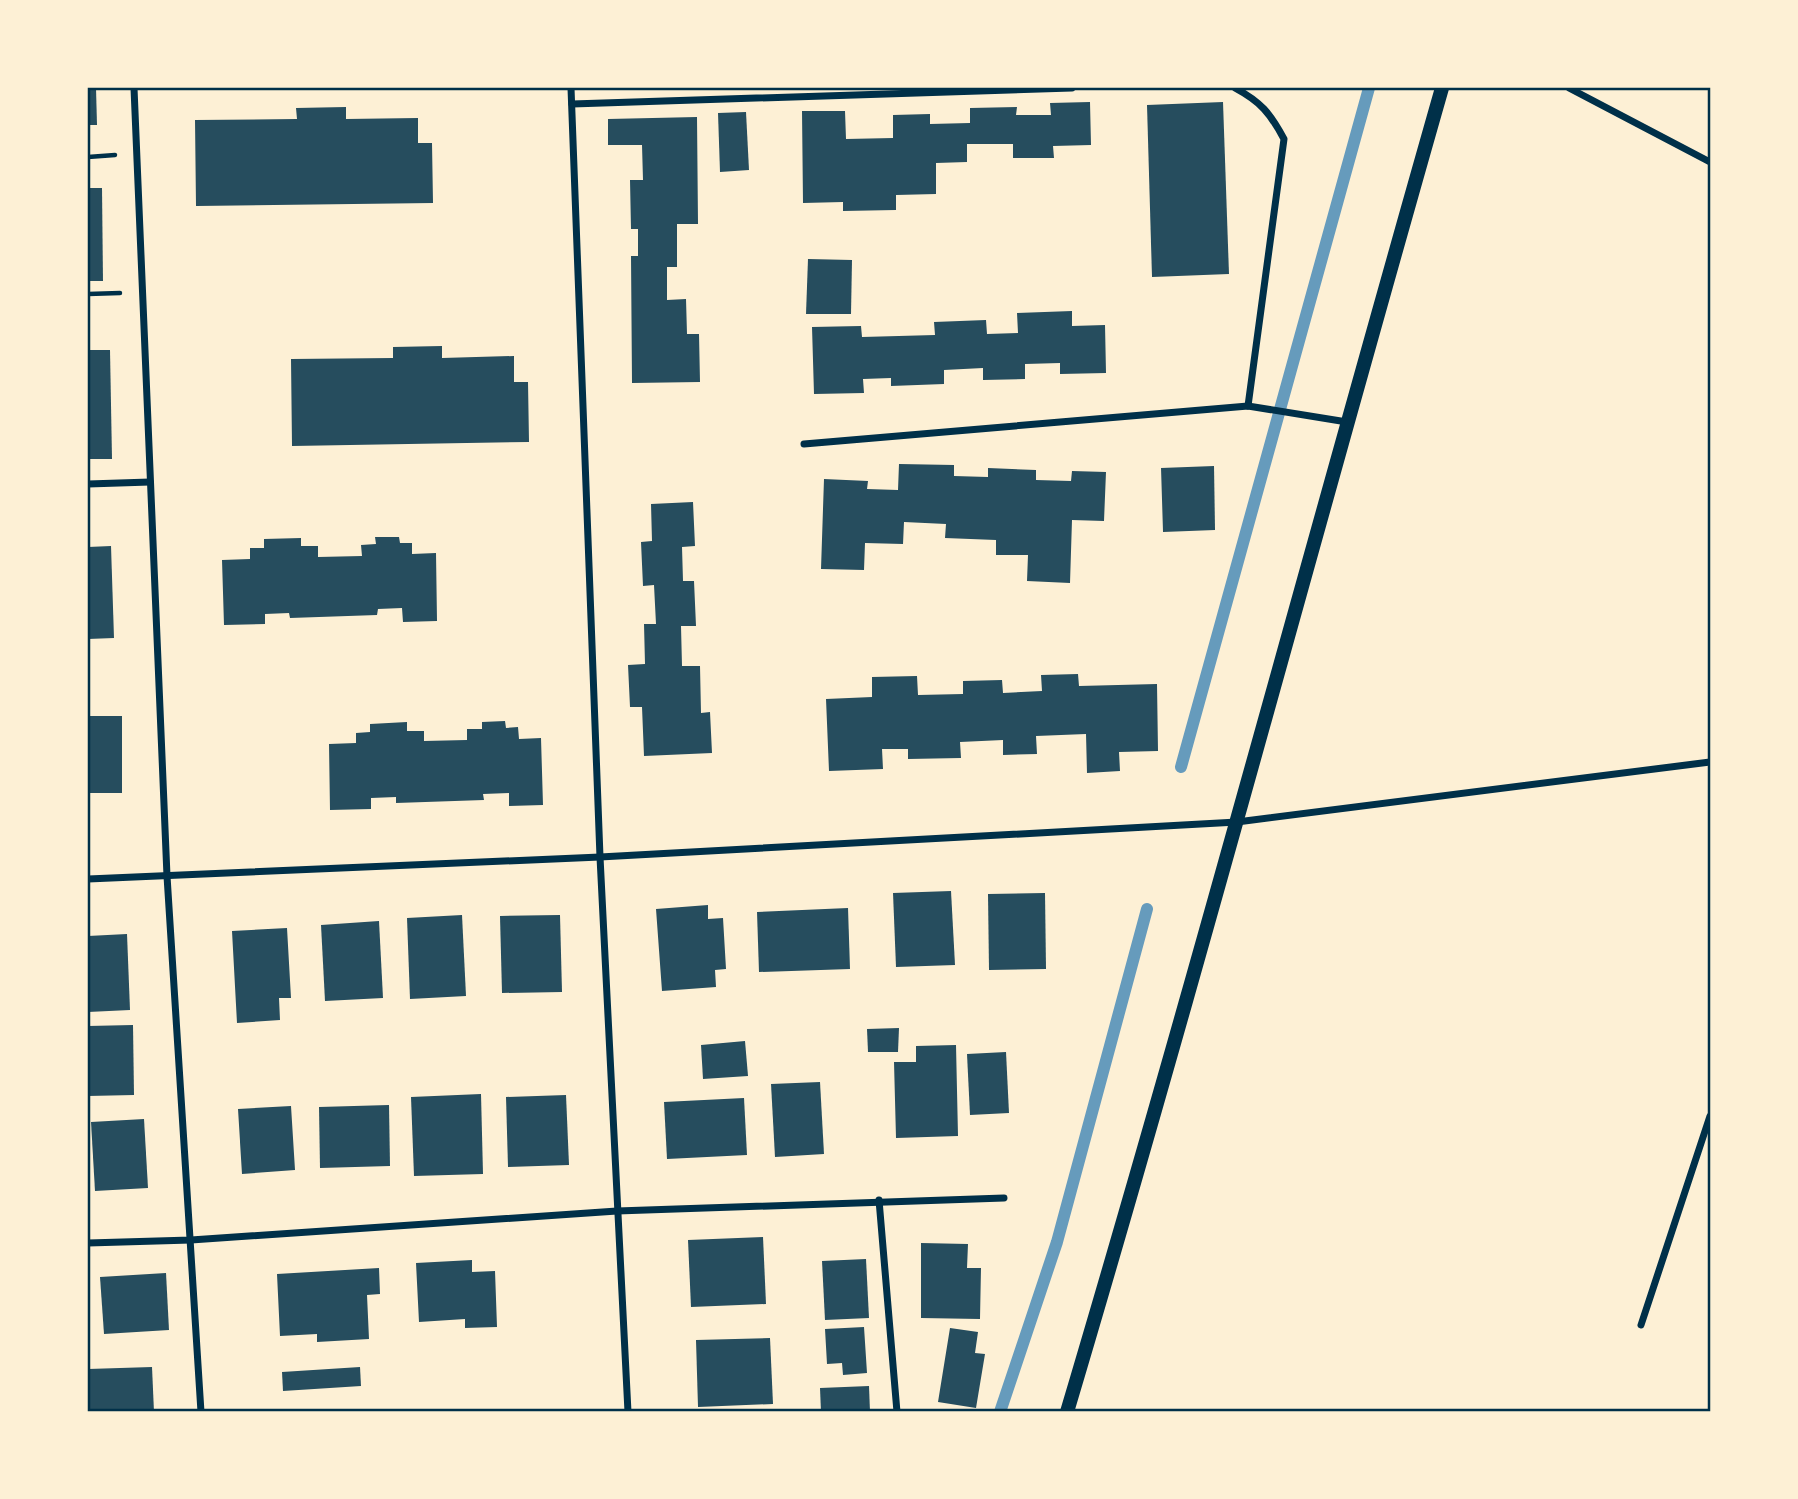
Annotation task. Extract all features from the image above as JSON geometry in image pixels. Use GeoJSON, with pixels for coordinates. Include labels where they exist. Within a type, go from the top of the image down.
{"type":"FeatureCollection","features":[{"type":"Feature","properties":{"kind":"main road"},"geometry":{"type":"LineString","coordinates":[[1067,1412],[1237,822],[1442,88]]}},
{"type":"Feature","properties":{"kind":"street"},"geometry":{"type":"LineString","coordinates":[[134,88],[167,876],[201,1412]]}},
{"type":"Feature","properties":{"kind":"street"},"geometry":{"type":"LineString","coordinates":[[571,88],[600,857],[628,1412]]}},
{"type":"Feature","properties":{"kind":"street"},"geometry":{"type":"LineString","coordinates":[[572,104],[1072,88]]}},
{"type":"Feature","properties":{"kind":"street"},"geometry":{"type":"LineString","coordinates":[[1235,88],[1255,99],[1272,115],[1284,139],[1248,406]]}},
{"type":"Feature","properties":{"kind":"street"},"geometry":{"type":"LineString","coordinates":[[1569,88],[1710,162]]}},
{"type":"Feature","properties":{"kind":"street"},"geometry":{"type":"LineString","coordinates":[[804,444],[1248,406],[1347,422]]}},
{"type":"Feature","properties":{"kind":"street"},"geometry":{"type":"LineString","coordinates":[[88,484],[150,482]]}},
{"type":"Feature","properties":{"kind":"street"},"geometry":{"type":"LineString","coordinates":[[88,879],[600,857],[1237,822],[1710,762]]}},
{"type":"Feature","properties":{"kind":"street"},"geometry":{"type":"LineString","coordinates":[[1641,1325],[1710,1116]]}},
{"type":"Feature","properties":{"kind":"street"},"geometry":{"type":"LineString","coordinates":[[88,1242],[191,1240],[617,1211],[879,1200],[1004,1198]]}},
{"type":"Feature","properties":{"kind":"street"},"geometry":{"type":"LineString","coordinates":[[879,1200],[897,1412]]}},
{"type":"Feature","properties":{"kind":"path"},"geometry":{"type":"LineString","coordinates":[[88,294],[142,292]]}},
{"type":"Feature","properties":{"kind":"building"},"geometry":{"type":"Polygon","coordinates":[[[88,88],[96,88],[97,125],[88,125],[88,88]]]}},
{"type":"Feature","properties":{"kind":"building"},"geometry":{"type":"Polygon","coordinates":[[[1090,102],[1091,145],[1053,146],[1054,158],[1013,158],[1013,144],[967,144],[967,162],[936,163],[936,194],[896,195],[896,210],[843,211],[843,202],[803,203],[802,111],[845,111],[846,139],[893,138],[893,115],[930,114],[930,124],[970,123],[970,108],[1017,107],[1016,115],[1051,115],[1050,103],[1090,102]]]}},
{"type":"Feature","properties":{"kind":"building"},"geometry":{"type":"Polygon","coordinates":[[[1223,102],[1229,274],[1152,277],[1147,105],[1223,102]]]}},
{"type":"Feature","properties":{"kind":"building"},"geometry":{"type":"Polygon","coordinates":[[[346,107],[346,119],[418,118],[418,143],[432,143],[433,203],[196,206],[195,120],[297,119],[296,108],[346,107]]]}},
{"type":"Feature","properties":{"kind":"building"},"geometry":{"type":"Polygon","coordinates":[[[746,112],[749,170],[720,172],[718,113],[746,112]]]}},
{"type":"Feature","properties":{"kind":"building"},"geometry":{"type":"Polygon","coordinates":[[[697,117],[698,224],[677,224],[677,267],[667,267],[667,300],[686,299],[687,334],[699,334],[700,382],[632,383],[631,256],[638,256],[638,229],[631,229],[630,180],[643,180],[642,145],[608,145],[608,119],[697,117]]]}},
{"type":"Feature","properties":{"kind":"building"},"geometry":{"type":"Polygon","coordinates":[[[88,188],[102,188],[103,281],[88,281],[88,188]]]}},
{"type":"Feature","properties":{"kind":"building"},"geometry":{"type":"Polygon","coordinates":[[[808,259],[852,260],[851,314],[806,314],[808,259]]]}},
{"type":"Feature","properties":{"kind":"building"},"geometry":{"type":"Polygon","coordinates":[[[1072,311],[1072,326],[1105,325],[1106,373],[1060,374],[1060,363],[1025,364],[1025,379],[983,380],[983,368],[944,370],[944,384],[891,386],[891,378],[863,379],[864,393],[814,394],[812,327],[861,326],[862,337],[935,335],[934,322],[986,320],[987,334],[1018,333],[1017,313],[1072,311]]]}},
{"type":"Feature","properties":{"kind":"building"},"geometry":{"type":"Polygon","coordinates":[[[442,346],[442,358],[514,356],[514,382],[528,382],[529,442],[292,446],[291,359],[393,358],[393,347],[442,346]]]}},
{"type":"Feature","properties":{"kind":"building"},"geometry":{"type":"Polygon","coordinates":[[[88,350],[110,350],[112,459],[88,459],[88,350]]]}},
{"type":"Feature","properties":{"kind":"building"},"geometry":{"type":"Polygon","coordinates":[[[899,464],[954,465],[954,476],[988,477],[988,468],[1036,470],[1036,480],[1071,481],[1072,471],[1106,472],[1104,521],[1072,520],[1070,583],[1027,581],[1028,555],[996,555],[996,540],[945,538],[946,524],[904,522],[903,544],[865,543],[864,570],[821,569],[824,479],[868,481],[867,489],[898,490],[899,464]]]}},
{"type":"Feature","properties":{"kind":"building"},"geometry":{"type":"Polygon","coordinates":[[[1214,466],[1215,530],[1163,532],[1161,468],[1214,466]]]}},
{"type":"Feature","properties":{"kind":"building"},"geometry":{"type":"Polygon","coordinates":[[[693,502],[695,546],[682,547],[683,581],[694,581],[696,626],[681,626],[682,666],[700,666],[701,713],[710,712],[712,753],[644,756],[642,707],[630,707],[628,665],[645,664],[644,624],[656,624],[654,585],[643,586],[641,542],[652,541],[651,504],[693,502]]]}},
{"type":"Feature","properties":{"kind":"building"},"geometry":{"type":"Polygon","coordinates":[[[375,537],[399,537],[400,543],[412,543],[412,554],[436,553],[437,621],[403,622],[402,608],[378,609],[377,615],[290,618],[289,613],[265,614],[265,624],[224,625],[222,560],[250,559],[250,548],[264,548],[264,539],[301,538],[301,546],[318,546],[318,557],[362,556],[361,545],[376,544],[375,537]]]}},
{"type":"Feature","properties":{"kind":"building"},"geometry":{"type":"Polygon","coordinates":[[[111,546],[114,638],[88,639],[88,547],[111,546]]]}},
{"type":"Feature","properties":{"kind":"building"},"geometry":{"type":"Polygon","coordinates":[[[1078,674],[1079,686],[1157,684],[1158,751],[1119,752],[1120,771],[1087,773],[1086,734],[1036,736],[1037,754],[1003,755],[1003,740],[960,742],[961,758],[908,759],[908,749],[882,749],[883,769],[829,771],[826,699],[872,697],[872,677],[917,676],[918,695],[963,694],[963,681],[1002,680],[1003,693],[1042,691],[1041,675],[1078,674]]]}},
{"type":"Feature","properties":{"kind":"building"},"geometry":{"type":"Polygon","coordinates":[[[88,716],[122,716],[122,793],[88,793],[88,716]]]}},
{"type":"Feature","properties":{"kind":"building"},"geometry":{"type":"Polygon","coordinates":[[[505,721],[506,728],[518,727],[519,739],[541,738],[543,805],[509,806],[509,793],[483,794],[484,800],[396,803],[396,797],[371,798],[371,809],[330,810],[329,744],[356,743],[356,733],[370,732],[370,724],[407,722],[407,731],[424,731],[424,741],[467,740],[467,729],[482,729],[482,722],[505,721]]]}},
{"type":"Feature","properties":{"kind":"building"},"geometry":{"type":"Polygon","coordinates":[[[951,891],[955,965],[896,967],[893,893],[951,891]]]}},
{"type":"Feature","properties":{"kind":"building"},"geometry":{"type":"Polygon","coordinates":[[[1045,893],[1046,969],[989,970],[988,894],[1045,893]]]}},
{"type":"Feature","properties":{"kind":"building"},"geometry":{"type":"Polygon","coordinates":[[[708,905],[708,919],[723,918],[726,969],[715,970],[716,987],[662,991],[656,909],[708,905]]]}},
{"type":"Feature","properties":{"kind":"building"},"geometry":{"type":"Polygon","coordinates":[[[848,908],[850,969],[759,972],[757,912],[848,908]]]}},
{"type":"Feature","properties":{"kind":"building"},"geometry":{"type":"Polygon","coordinates":[[[462,915],[466,996],[410,999],[407,918],[462,915]]]}},
{"type":"Feature","properties":{"kind":"building"},"geometry":{"type":"Polygon","coordinates":[[[560,915],[562,992],[502,993],[500,916],[560,915]]]}},
{"type":"Feature","properties":{"kind":"building"},"geometry":{"type":"Polygon","coordinates":[[[379,921],[383,998],[325,1001],[321,925],[379,921]]]}},
{"type":"Feature","properties":{"kind":"building"},"geometry":{"type":"Polygon","coordinates":[[[287,928],[291,998],[279,998],[280,1020],[237,1023],[232,931],[287,928]]]}},
{"type":"Feature","properties":{"kind":"building"},"geometry":{"type":"Polygon","coordinates":[[[127,934],[130,1010],[88,1012],[88,936],[127,934]]]}},
{"type":"Feature","properties":{"kind":"building"},"geometry":{"type":"Polygon","coordinates":[[[133,1025],[134,1095],[88,1096],[88,1026],[133,1025]]]}},
{"type":"Feature","properties":{"kind":"building"},"geometry":{"type":"Polygon","coordinates":[[[899,1028],[898,1052],[868,1052],[867,1029],[899,1028]]]}},
{"type":"Feature","properties":{"kind":"building"},"geometry":{"type":"Polygon","coordinates":[[[745,1041],[748,1076],[703,1079],[701,1045],[745,1041]]]}},
{"type":"Feature","properties":{"kind":"building"},"geometry":{"type":"Polygon","coordinates":[[[956,1045],[958,1136],[896,1138],[894,1062],[916,1062],[916,1046],[956,1045]]]}},
{"type":"Feature","properties":{"kind":"building"},"geometry":{"type":"Polygon","coordinates":[[[1006,1052],[1009,1113],[970,1115],[967,1054],[1006,1052]]]}},
{"type":"Feature","properties":{"kind":"building"},"geometry":{"type":"Polygon","coordinates":[[[820,1082],[824,1154],[775,1157],[771,1084],[820,1082]]]}},
{"type":"Feature","properties":{"kind":"building"},"geometry":{"type":"Polygon","coordinates":[[[481,1094],[483,1174],[414,1176],[411,1097],[481,1094]]]}},
{"type":"Feature","properties":{"kind":"building"},"geometry":{"type":"Polygon","coordinates":[[[566,1095],[569,1165],[508,1167],[506,1097],[566,1095]]]}},
{"type":"Feature","properties":{"kind":"building"},"geometry":{"type":"Polygon","coordinates":[[[744,1098],[747,1155],[667,1159],[664,1102],[744,1098]]]}},
{"type":"Feature","properties":{"kind":"building"},"geometry":{"type":"Polygon","coordinates":[[[389,1105],[390,1166],[320,1168],[319,1107],[389,1105]]]}},
{"type":"Feature","properties":{"kind":"building"},"geometry":{"type":"Polygon","coordinates":[[[291,1106],[295,1170],[242,1174],[238,1109],[291,1106]]]}},
{"type":"Feature","properties":{"kind":"building"},"geometry":{"type":"Polygon","coordinates":[[[144,1119],[148,1188],[95,1191],[91,1122],[144,1119]]]}},
{"type":"Feature","properties":{"kind":"building"},"geometry":{"type":"Polygon","coordinates":[[[763,1237],[766,1304],[691,1307],[688,1240],[763,1237]]]}},
{"type":"Feature","properties":{"kind":"building"},"geometry":{"type":"Polygon","coordinates":[[[921,1243],[968,1244],[967,1268],[981,1268],[980,1319],[921,1318],[921,1243]]]}},
{"type":"Feature","properties":{"kind":"building"},"geometry":{"type":"Polygon","coordinates":[[[866,1259],[869,1318],[825,1320],[822,1261],[866,1259]]]}},
{"type":"Feature","properties":{"kind":"building"},"geometry":{"type":"Polygon","coordinates":[[[472,1260],[472,1272],[495,1271],[497,1327],[465,1328],[465,1319],[419,1322],[416,1263],[472,1260]]]}},
{"type":"Feature","properties":{"kind":"building"},"geometry":{"type":"Polygon","coordinates":[[[379,1268],[380,1294],[367,1295],[369,1339],[317,1342],[317,1334],[280,1336],[277,1274],[379,1268]]]}},
{"type":"Feature","properties":{"kind":"building"},"geometry":{"type":"Polygon","coordinates":[[[166,1273],[169,1330],[104,1334],[100,1277],[166,1273]]]}},
{"type":"Feature","properties":{"kind":"building"},"geometry":{"type":"Polygon","coordinates":[[[864,1327],[867,1373],[843,1375],[842,1363],[827,1364],[825,1329],[864,1327]]]}},
{"type":"Feature","properties":{"kind":"building"},"geometry":{"type":"Polygon","coordinates":[[[950,1328],[978,1332],[975,1353],[985,1354],[976,1408],[938,1402],[950,1328]]]}},
{"type":"Feature","properties":{"kind":"building"},"geometry":{"type":"Polygon","coordinates":[[[770,1338],[773,1404],[698,1407],[696,1340],[770,1338]]]}},
{"type":"Feature","properties":{"kind":"building"},"geometry":{"type":"Polygon","coordinates":[[[152,1367],[154,1412],[88,1412],[88,1369],[152,1367]]]}},
{"type":"Feature","properties":{"kind":"building"},"geometry":{"type":"Polygon","coordinates":[[[360,1367],[361,1386],[283,1391],[282,1372],[360,1367]]]}},
{"type":"Feature","properties":{"kind":"building"},"geometry":{"type":"Polygon","coordinates":[[[869,1386],[870,1412],[821,1412],[820,1388],[869,1386]]]}},
{"type":"Feature","properties":{"kind":"waterway"},"geometry":{"type":"LineString","coordinates":[[1181,767],[1369,88]]}},
{"type":"Feature","properties":{"kind":"waterway"},"geometry":{"type":"LineString","coordinates":[[1000,1412],[1057,1242],[1147,909]]}}]}
